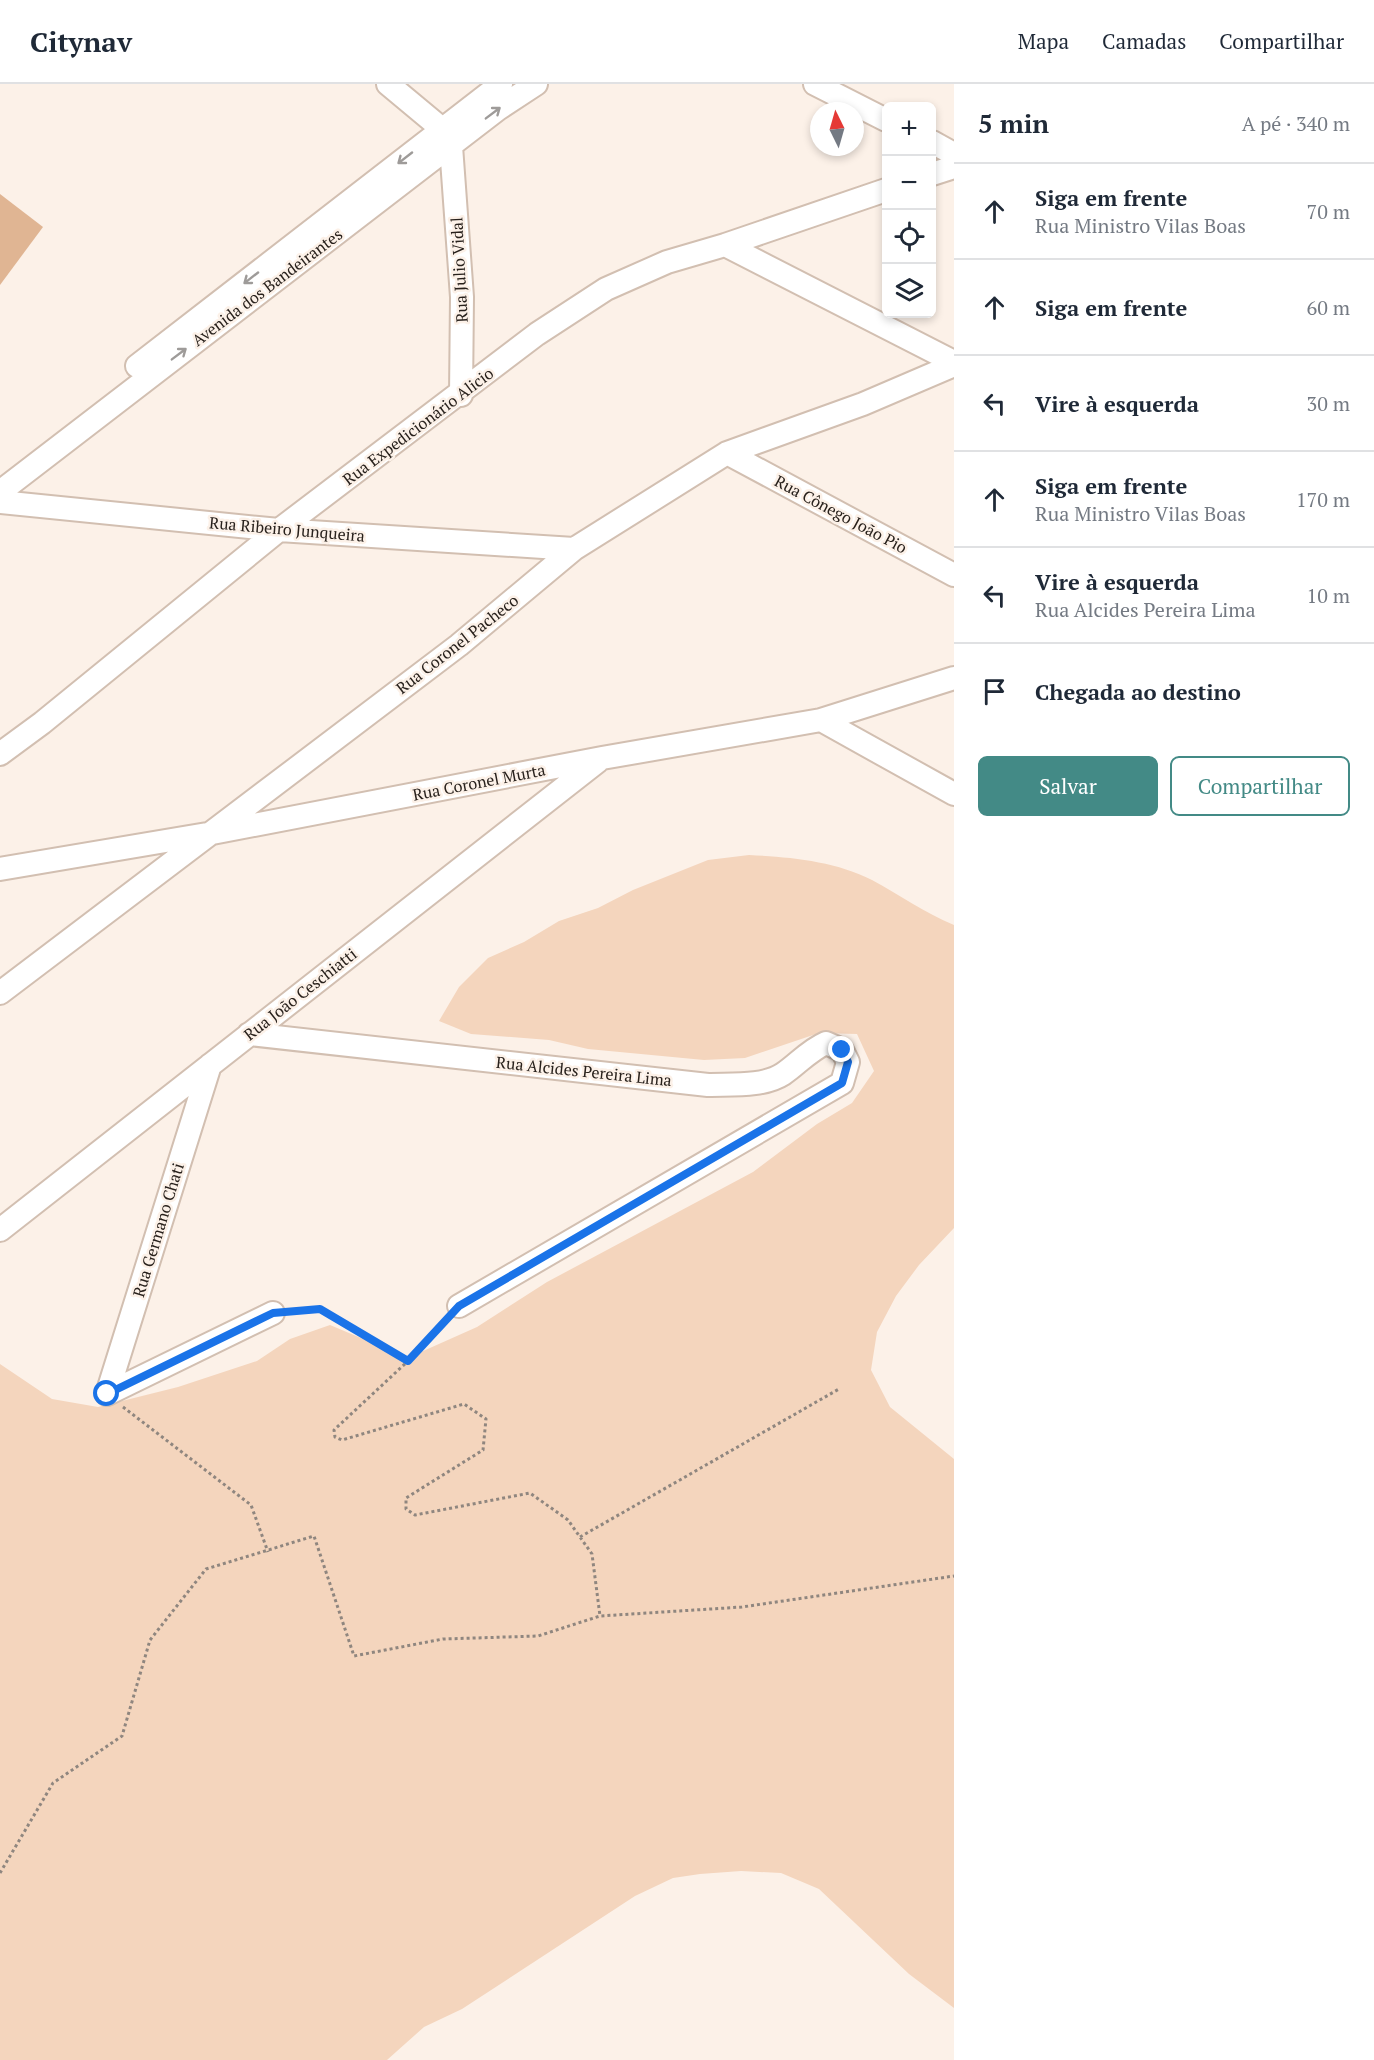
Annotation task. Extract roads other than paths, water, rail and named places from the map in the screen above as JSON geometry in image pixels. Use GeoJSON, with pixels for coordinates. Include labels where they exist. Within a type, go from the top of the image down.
{"type":"FeatureCollection","features":[{"type":"Feature","properties":{"kind":"street"},"geometry":{"type":"LineString","coordinates":[[388,84],[447,137]]}},
{"type":"Feature","properties":{"kind":"street","name":"Avenida dos Bandeirantes"},"geometry":{"type":"LineString","coordinates":[[0,492],[447,137],[501,84]]}},
{"type":"Feature","properties":{"kind":"street","name":"Avenida dos Bandeirantes"},"geometry":{"type":"LineString","coordinates":[[0,472],[447,137],[536,84]]}},
{"type":"Feature","properties":{"kind":"street"},"geometry":{"type":"LineString","coordinates":[[815,84],[882,118]]}},
{"type":"Feature","properties":{"kind":"street","name":"Rua Julio Vidal"},"geometry":{"type":"LineString","coordinates":[[447,137],[462,297],[461,395]]}},
{"type":"Feature","properties":{"kind":"street"},"geometry":{"type":"LineString","coordinates":[[936,144],[954,154]]}},
{"type":"Feature","properties":{"kind":"street"},"geometry":{"type":"LineString","coordinates":[[936,173],[954,167]]}},
{"type":"Feature","properties":{"kind":"street","name":"Rua Expedicionário Alicio"},"geometry":{"type":"LineString","coordinates":[[0,754],[42,723],[279,530],[461,395],[537,334],[606,289],[667,262],[882,191]]}},
{"type":"Feature","properties":{"kind":"street"},"geometry":{"type":"LineString","coordinates":[[724,245],[954,363]]}},
{"type":"Feature","properties":{"kind":"street","name":"Rua Coronel Pacheco"},"geometry":{"type":"LineString","coordinates":[[0,993],[459,645],[574,549],[727,453],[863,404],[954,363]]}},
{"type":"Feature","properties":{"kind":"street","name":"Rua Cônego João Pio"},"geometry":{"type":"LineString","coordinates":[[727,453],[954,575]]}},
{"type":"Feature","properties":{"kind":"street","name":"Rua Ribeiro Junqueira"},"geometry":{"type":"LineString","coordinates":[[0,502],[279,530],[574,549]]}},
{"type":"Feature","properties":{"kind":"street","name":"Rua Coronel Murta"},"geometry":{"type":"LineString","coordinates":[[0,869],[207,834],[602,758],[821,720],[954,678]]}},
{"type":"Feature","properties":{"kind":"street"},"geometry":{"type":"LineString","coordinates":[[821,720],[954,794]]}},
{"type":"Feature","properties":{"kind":"street"},"geometry":{"type":"LineString","coordinates":[[0,734],[42,723]]}},
{"type":"Feature","properties":{"kind":"street","name":"Rua João Ceschiatti"},"geometry":{"type":"LineString","coordinates":[[0,1230],[602,758]]}},
{"type":"Feature","properties":{"kind":"street","name":"Rua Alcides Pereira Lima"},"geometry":{"type":"LineString","coordinates":[[249,1034],[708,1085],[747,1084],[782,1075],[812,1049],[826,1043],[842,1050],[848,1062],[842,1083],[816,1096]]}},
{"type":"Feature","properties":{"kind":"street","name":"Rua Germano Chati"},"geometry":{"type":"LineString","coordinates":[[210,1065],[107,1394],[273,1313]]}},
{"type":"Feature","properties":{"kind":"street"},"geometry":{"type":"LineString","coordinates":[[459,1306],[816,1096],[782,1075]]}}]}
